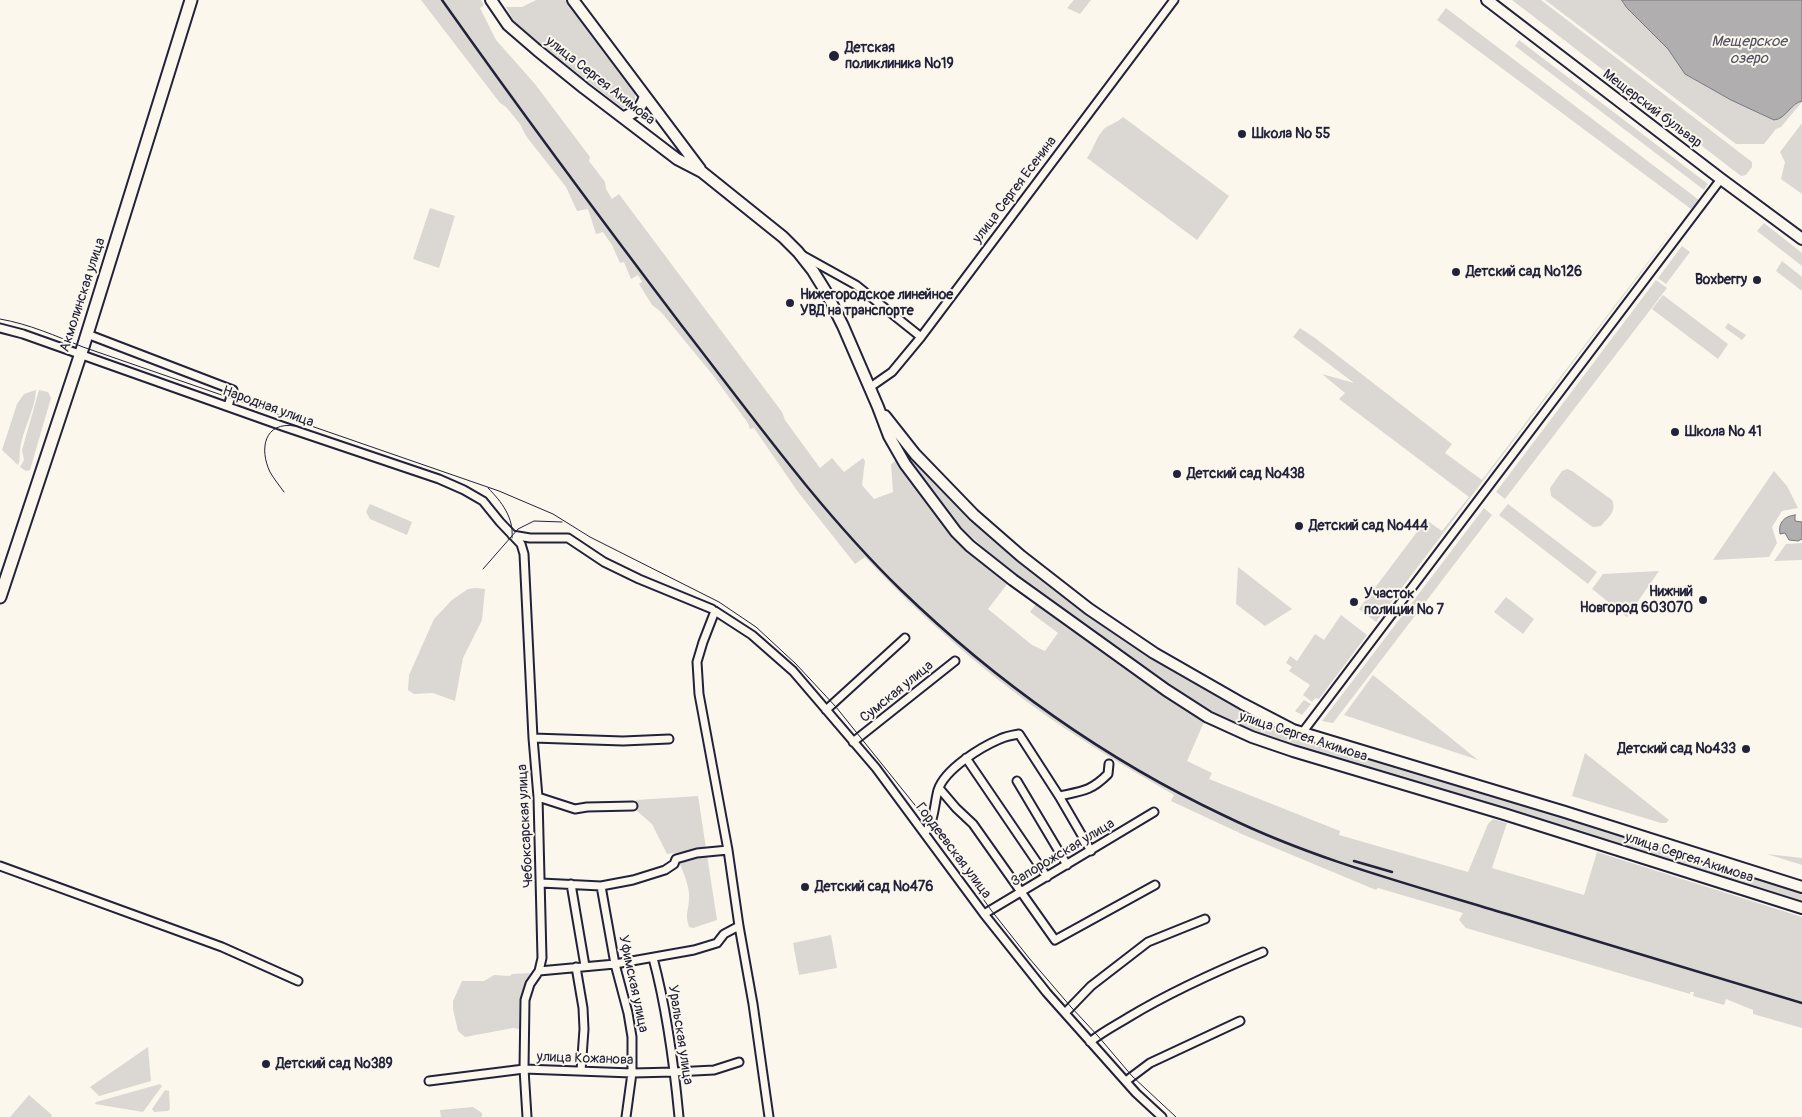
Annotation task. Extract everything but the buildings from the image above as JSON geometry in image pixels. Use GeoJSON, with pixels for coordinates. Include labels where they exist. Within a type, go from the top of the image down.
{"type":"FeatureCollection","features":[{"type":"Feature","properties":{"kind":"main road","name":"Акмолинская улица"},"geometry":{"type":"LineString","coordinates":[[0,597],[87,334],[191,0]]}},
{"type":"Feature","properties":{"kind":"main road","name":"улица Сергея Акимова"},"geometry":{"type":"LineString","coordinates":[[491,0],[508,25],[584,88],[677,159],[702,172],[783,237],[798,252],[826,292],[843,326],[889,436],[903,461],[956,532],[970,546],[1013,580],[1166,690],[1219,722],[1252,737],[1802,908]]}},
{"type":"Feature","properties":{"kind":"main road","name":"улица Сергея Акимова"},"geometry":{"type":"LineString","coordinates":[[573,0],[702,172]]}},
{"type":"Feature","properties":{"kind":"main road","name":"Мещерский бульвар"},"geometry":{"type":"LineString","coordinates":[[1487,0],[1802,239]]}},
{"type":"Feature","properties":{"kind":"main road"},"geometry":{"type":"LineString","coordinates":[[624,117],[636,112],[641,107],[646,96]]}},
{"type":"Feature","properties":{"kind":"main road","name":"улица Сергея Акимова"},"geometry":{"type":"LineString","coordinates":[[878,407],[915,454],[974,515],[1021,556],[1089,609],[1154,653],[1243,704],[1302,733],[1565,812],[1802,887]]}},
{"type":"Feature","properties":{"kind":"main road"},"geometry":{"type":"LineString","coordinates":[[903,461],[905,456],[910,453],[915,454]]}},
{"type":"Feature","properties":{"kind":"street","name":"улица Сергея Есенина"},"geometry":{"type":"LineString","coordinates":[[869,388],[892,372],[921,336],[1174,0]]}},
{"type":"Feature","properties":{"kind":"street"},"geometry":{"type":"LineString","coordinates":[[1302,733],[1721,179]]}},
{"type":"Feature","properties":{"kind":"street"},"geometry":{"type":"LineString","coordinates":[[798,252],[856,285],[921,336]]}},
{"type":"Feature","properties":{"kind":"street","name":"Народная улица"},"geometry":{"type":"LineString","coordinates":[[0,328],[23,334],[439,479],[483,501],[512,535]]}},
{"type":"Feature","properties":{"kind":"street"},"geometry":{"type":"LineString","coordinates":[[87,334],[233,390],[228,406]]}},
{"type":"Feature","properties":{"kind":"street","name":"Гордеевская улица"},"geometry":{"type":"LineString","coordinates":[[512,535],[530,538],[568,538],[604,562],[713,610],[752,635],[793,671],[876,768],[984,914],[1065,1013],[1126,1081],[1162,1117]]}},
{"type":"Feature","properties":{"kind":"street","name":"Чебоксарская улица"},"geometry":{"type":"LineString","coordinates":[[512,535],[521,544],[524,554],[541,883],[542,958],[539,971],[530,984],[524,1000],[524,1069],[527,1117]]}},
{"type":"Feature","properties":{"kind":"street"},"geometry":{"type":"LineString","coordinates":[[713,610],[697,662],[698,694],[728,850],[769,1117]]}},
{"type":"Feature","properties":{"kind":"street"},"geometry":{"type":"LineString","coordinates":[[826,710],[905,638]]}},
{"type":"Feature","properties":{"kind":"street","name":"Сумская улица"},"geometry":{"type":"LineString","coordinates":[[853,742],[955,661]]}},
{"type":"Feature","properties":{"kind":"street"},"geometry":{"type":"LineString","coordinates":[[925,833],[931,825],[939,788],[949,774],[966,758],[1001,738],[1019,734],[1060,796],[1091,851]]}},
{"type":"Feature","properties":{"kind":"street"},"geometry":{"type":"LineString","coordinates":[[533,738],[623,741],[669,739]]}},
{"type":"Feature","properties":{"kind":"street"},"geometry":{"type":"LineString","coordinates":[[966,758],[1047,877]]}},
{"type":"Feature","properties":{"kind":"street"},"geometry":{"type":"LineString","coordinates":[[1060,796],[1097,786],[1108,774],[1109,764]]}},
{"type":"Feature","properties":{"kind":"street"},"geometry":{"type":"LineString","coordinates":[[1018,781],[1067,865]]}},
{"type":"Feature","properties":{"kind":"street"},"geometry":{"type":"LineString","coordinates":[[939,788],[956,808],[974,824],[1020,893],[1055,940],[1155,886]]}},
{"type":"Feature","properties":{"kind":"street"},"geometry":{"type":"LineString","coordinates":[[538,797],[575,809],[633,806]]}},
{"type":"Feature","properties":{"kind":"street","name":"Запорожская улица"},"geometry":{"type":"LineString","coordinates":[[984,914],[1154,812]]}},
{"type":"Feature","properties":{"kind":"street"},"geometry":{"type":"LineString","coordinates":[[541,883],[601,886],[633,880],[665,870],[674,864],[676,859],[697,853],[728,850]]}},
{"type":"Feature","properties":{"kind":"street"},"geometry":{"type":"LineString","coordinates":[[0,866],[222,947],[298,982]]}},
{"type":"Feature","properties":{"kind":"street"},"geometry":{"type":"LineString","coordinates":[[572,884],[585,966]]}},
{"type":"Feature","properties":{"kind":"street","name":"Уфимская улица"},"geometry":{"type":"LineString","coordinates":[[601,886],[615,964],[628,1013],[632,1037],[632,1073],[626,1117]]}},
{"type":"Feature","properties":{"kind":"street"},"geometry":{"type":"LineString","coordinates":[[1065,1013],[1091,986],[1148,942],[1205,919]]}},
{"type":"Feature","properties":{"kind":"street"},"geometry":{"type":"LineString","coordinates":[[539,971],[615,964],[694,950],[717,943],[724,934],[739,926]]}},
{"type":"Feature","properties":{"kind":"street"},"geometry":{"type":"LineString","coordinates":[[1090,1042],[1151,1003],[1199,979],[1263,952]]}},
{"type":"Feature","properties":{"kind":"street","name":"Уральская улица"},"geometry":{"type":"LineString","coordinates":[[653,958],[662,994],[675,1072],[679,1117]]}},
{"type":"Feature","properties":{"kind":"street"},"geometry":{"type":"LineString","coordinates":[[576,967],[583,1015],[581,1071]]}},
{"type":"Feature","properties":{"kind":"street"},"geometry":{"type":"LineString","coordinates":[[1126,1081],[1150,1063],[1240,1022]]}},
{"type":"Feature","properties":{"kind":"street","name":"улица Кожанова"},"geometry":{"type":"LineString","coordinates":[[429,1081],[524,1069],[632,1073],[714,1070],[739,1062]]}},
{"type":"Feature","properties":{"kind":"shaded area"},"geometry":{"type":"Polygon","coordinates":[[[421,0],[481,0],[484,5],[480,8],[496,40],[535,84],[590,157],[589,161],[605,182],[606,189],[612,199],[619,194],[782,412],[785,420],[820,468],[832,458],[844,472],[863,458],[865,461],[862,485],[874,499],[893,492],[891,464],[897,460],[949,534],[1008,583],[988,609],[1032,645],[1045,651],[1058,633],[1030,612],[1036,604],[1204,722],[1187,761],[1212,773],[1209,779],[1340,831],[1339,835],[1468,872],[1488,824],[1493,819],[1507,823],[1492,868],[1584,895],[1597,852],[1802,917],[1802,1028],[1753,1014],[1753,1010],[1726,999],[1724,1005],[1693,996],[1694,992],[1690,992],[1690,994],[1466,928],[1459,920],[1463,913],[1378,888],[1376,890],[1244,835],[1171,801],[1174,795],[1097,749],[998,680],[943,633],[865,557],[855,564],[798,492],[754,428],[750,429],[748,423],[712,374],[661,312],[652,305],[639,284],[642,282],[638,275],[631,279],[624,262],[620,263],[612,245],[603,232],[596,234],[588,209],[577,211],[566,187],[526,136],[520,124],[506,107],[500,103],[421,0]]]}},
{"type":"Feature","properties":{"kind":"shaded area"},"geometry":{"type":"Polygon","coordinates":[[[536,0],[566,0],[632,86],[635,101],[631,106],[622,108],[516,25],[506,7],[522,7],[536,0]]]}},
{"type":"Feature","properties":{"kind":"shaded area"},"geometry":{"type":"Polygon","coordinates":[[[1074,0],[1091,0],[1080,14],[1067,8],[1074,0]]]}},
{"type":"Feature","properties":{"kind":"shaded area"},"geometry":{"type":"Polygon","coordinates":[[[1495,0],[1499,0],[1740,186],[1739,187],[1495,0]]]}},
{"type":"Feature","properties":{"kind":"shaded area"},"geometry":{"type":"Polygon","coordinates":[[[1512,0],[1541,0],[1752,162],[1752,167],[1746,175],[1741,176],[1512,0]]]}},
{"type":"Feature","properties":{"kind":"shaded area"},"geometry":{"type":"Polygon","coordinates":[[[1545,0],[1622,0],[1627,8],[1668,49],[1688,76],[1731,100],[1774,120],[1779,119],[1800,100],[1802,102],[1764,144],[1736,144],[1545,0]]]}},
{"type":"Feature","properties":{"kind":"shaded area"},"geometry":{"type":"Polygon","coordinates":[[[1446,8],[1699,200],[1691,209],[1437,20],[1446,8]]]}},
{"type":"Feature","properties":{"kind":"shaded area"},"geometry":{"type":"Polygon","coordinates":[[[1519,40],[1708,184],[1704,190],[1515,46],[1519,40]]]}},
{"type":"Feature","properties":{"kind":"shaded area"},"geometry":{"type":"Polygon","coordinates":[[[1123,117],[1229,196],[1197,240],[1087,158],[1103,130],[1123,117]]]}},
{"type":"Feature","properties":{"kind":"shaded area"},"geometry":{"type":"Polygon","coordinates":[[[1802,123],[1802,194],[1781,179],[1785,162],[1780,152],[1802,123]]]}},
{"type":"Feature","properties":{"kind":"shaded area"},"geometry":{"type":"Polygon","coordinates":[[[430,208],[455,216],[439,268],[413,259],[430,208]]]}},
{"type":"Feature","properties":{"kind":"shaded area"},"geometry":{"type":"Polygon","coordinates":[[[1680,220],[1376,622],[1359,609],[1426,520],[1442,531],[1469,497],[1339,399],[1345,393],[1322,374],[1354,383],[1293,337],[1300,328],[1452,444],[1445,453],[1482,480],[1680,220]]]}},
{"type":"Feature","properties":{"kind":"shaded area"},"geometry":{"type":"Polygon","coordinates":[[[1764,223],[1802,253],[1802,266],[1757,231],[1764,223]]]}},
{"type":"Feature","properties":{"kind":"shaded area"},"geometry":{"type":"Polygon","coordinates":[[[1682,246],[1690,252],[1666,284],[1658,278],[1682,246]]]}},
{"type":"Feature","properties":{"kind":"shaded area"},"geometry":{"type":"Polygon","coordinates":[[[1782,261],[1802,277],[1802,291],[1776,271],[1782,261]]]}},
{"type":"Feature","properties":{"kind":"shaded area"},"geometry":{"type":"Polygon","coordinates":[[[1656,280],[1667,288],[1505,499],[1496,492],[1656,280]]]}},
{"type":"Feature","properties":{"kind":"shaded area"},"geometry":{"type":"Polygon","coordinates":[[[1663,295],[1728,344],[1718,359],[1652,309],[1663,295]]]}},
{"type":"Feature","properties":{"kind":"shaded area"},"geometry":{"type":"Polygon","coordinates":[[[1728,323],[1746,335],[1742,340],[1725,328],[1728,323]]]}},
{"type":"Feature","properties":{"kind":"shaded area"},"geometry":{"type":"Polygon","coordinates":[[[36,390],[21,443],[18,465],[2,450],[17,404],[24,394],[36,390]]]}},
{"type":"Feature","properties":{"kind":"shaded area"},"geometry":{"type":"Polygon","coordinates":[[[39,390],[48,392],[51,398],[30,470],[26,471],[20,467],[24,460],[22,450],[39,390]]]}},
{"type":"Feature","properties":{"kind":"shaded area"},"geometry":{"type":"Polygon","coordinates":[[[914,457],[962,509],[1136,647],[1187,678],[1293,735],[1802,892],[1802,903],[1625,847],[1288,745],[1253,733],[1216,716],[1172,689],[1014,576],[958,524],[908,461],[914,457]]]}},
{"type":"Feature","properties":{"kind":"shaded area"},"geometry":{"type":"Polygon","coordinates":[[[1567,469],[1612,500],[1613,511],[1601,526],[1591,526],[1551,496],[1550,488],[1562,471],[1567,469]]]}},
{"type":"Feature","properties":{"kind":"shaded area"},"geometry":{"type":"Polygon","coordinates":[[[1774,471],[1787,486],[1798,508],[1782,511],[1772,527],[1777,543],[1769,557],[1713,560],[1774,471]]]}},
{"type":"Feature","properties":{"kind":"shaded area"},"geometry":{"type":"Polygon","coordinates":[[[370,504],[412,522],[407,535],[370,519],[366,512],[370,504]]]}},
{"type":"Feature","properties":{"kind":"shaded area"},"geometry":{"type":"Polygon","coordinates":[[[1508,504],[1597,572],[1588,584],[1499,515],[1508,504]]]}},
{"type":"Feature","properties":{"kind":"shaded area"},"geometry":{"type":"Polygon","coordinates":[[[1484,508],[1492,515],[1333,723],[1322,721],[1484,508]]]}},
{"type":"Feature","properties":{"kind":"shaded area"},"geometry":{"type":"Polygon","coordinates":[[[1802,543],[1802,560],[1774,561],[1786,544],[1802,543]]]}},
{"type":"Feature","properties":{"kind":"shaded area"},"geometry":{"type":"Polygon","coordinates":[[[1238,567],[1292,609],[1265,626],[1236,604],[1238,567]]]}},
{"type":"Feature","properties":{"kind":"shaded area"},"geometry":{"type":"Polygon","coordinates":[[[1659,571],[1627,617],[1592,589],[1603,574],[1659,571]]]}},
{"type":"Feature","properties":{"kind":"shaded area"},"geometry":{"type":"Polygon","coordinates":[[[468,589],[485,589],[482,620],[463,658],[455,701],[433,693],[414,694],[408,690],[409,675],[434,619],[452,600],[468,589]]]}},
{"type":"Feature","properties":{"kind":"shaded area"},"geometry":{"type":"Polygon","coordinates":[[[1506,597],[1534,619],[1523,634],[1494,612],[1506,597]]]}},
{"type":"Feature","properties":{"kind":"shaded area"},"geometry":{"type":"Polygon","coordinates":[[[1341,615],[1367,635],[1319,699],[1315,698],[1312,702],[1303,695],[1310,685],[1289,671],[1292,667],[1286,663],[1290,656],[1297,661],[1315,634],[1324,640],[1341,615]]]}},
{"type":"Feature","properties":{"kind":"shaded area"},"geometry":{"type":"Polygon","coordinates":[[[1373,675],[1478,760],[1344,715],[1373,675]]]}},
{"type":"Feature","properties":{"kind":"shaded area"},"geometry":{"type":"Polygon","coordinates":[[[1304,700],[1311,704],[1302,715],[1295,711],[1304,700]]]}},
{"type":"Feature","properties":{"kind":"shaded area"},"geometry":{"type":"Polygon","coordinates":[[[1585,753],[1669,820],[1666,823],[1661,823],[1572,796],[1585,753]]]}},
{"type":"Feature","properties":{"kind":"shaded area"},"geometry":{"type":"Polygon","coordinates":[[[698,796],[706,848],[667,854],[652,824],[637,811],[636,800],[698,796]]]}},
{"type":"Feature","properties":{"kind":"shaded area"},"geometry":{"type":"Polygon","coordinates":[[[1767,854],[1802,858],[1802,865],[1767,854]]]}},
{"type":"Feature","properties":{"kind":"shaded area"},"geometry":{"type":"Polygon","coordinates":[[[707,855],[717,920],[693,928],[689,927],[687,916],[689,890],[679,862],[696,856],[707,855]]]}},
{"type":"Feature","properties":{"kind":"shaded area"},"geometry":{"type":"Polygon","coordinates":[[[831,935],[837,968],[799,975],[793,943],[831,935]]]}},
{"type":"Feature","properties":{"kind":"shaded area"},"geometry":{"type":"Polygon","coordinates":[[[530,973],[520,1003],[519,1029],[513,1028],[465,1037],[458,1031],[453,1001],[462,981],[484,981],[494,975],[510,976],[512,974],[530,973]]]}},
{"type":"Feature","properties":{"kind":"shaded area"},"geometry":{"type":"Polygon","coordinates":[[[148,1047],[151,1081],[99,1096],[90,1087],[148,1047]]]}},
{"type":"Feature","properties":{"kind":"shaded area"},"geometry":{"type":"Polygon","coordinates":[[[160,1084],[162,1086],[143,1112],[95,1104],[96,1102],[160,1084]]]}},
{"type":"Feature","properties":{"kind":"shaded area"},"geometry":{"type":"Polygon","coordinates":[[[165,1090],[169,1091],[170,1109],[168,1111],[154,1112],[152,1109],[165,1090]]]}},
{"type":"Feature","properties":{"kind":"shaded area"},"geometry":{"type":"Polygon","coordinates":[[[29,1095],[52,1115],[51,1117],[10,1117],[29,1095]]]}},
{"type":"Feature","properties":{"kind":"shaded area"},"geometry":{"type":"Polygon","coordinates":[[[473,1107],[482,1113],[482,1117],[441,1117],[440,1110],[473,1107]]]}},
{"type":"Feature","properties":{"kind":"water","name":"Мещерское озеро"},"geometry":{"type":"Polygon","coordinates":[[[1622,0],[1802,0],[1802,101],[1798,102],[1782,117],[1774,120],[1731,100],[1685,74],[1668,49],[1627,8],[1622,0]]]}},
{"type":"Feature","properties":{"kind":"water"},"geometry":{"type":"Polygon","coordinates":[[[1795,515],[1795,521],[1802,522],[1802,539],[1798,541],[1789,540],[1785,533],[1780,534],[1781,523],[1788,517],[1795,515]]]}},
{"type":"Feature","properties":{"kind":"tram line"},"geometry":{"type":"LineString","coordinates":[[0,319],[32,327],[83,347],[499,491],[553,514],[590,537],[719,602],[756,627],[796,664],[836,707],[931,825],[991,910],[1029,958],[1132,1076],[1176,1117]]}},
{"type":"Feature","properties":{"kind":"tram line"},"geometry":{"type":"LineString","coordinates":[[284,492],[270,472],[265,454],[265,446],[267,438],[276,428],[295,426]]}},
{"type":"Feature","properties":{"kind":"tram line"},"geometry":{"type":"LineString","coordinates":[[488,488],[498,499],[509,517],[512,538]]}},
{"type":"Feature","properties":{"kind":"tram line"},"geometry":{"type":"LineString","coordinates":[[483,569],[518,529],[534,521],[562,522]]}},
{"type":"Feature","properties":{"kind":"railway"},"geometry":{"type":"LineString","coordinates":[[442,0],[621,245],[760,428],[814,495],[842,528],[901,590],[937,624],[1013,687],[1095,744],[1137,770],[1259,832],[1329,859],[1400,882],[1802,1003]]}},
{"type":"Feature","properties":{"kind":"railway"},"geometry":{"type":"LineString","coordinates":[[1354,861],[1392,872]]}},
{"type":"Feature","properties":{"kind":"place","name":"Детская поликлиника №19"},"geometry":{"type":"Point","coordinates":[834,56]}},
{"type":"Feature","properties":{"kind":"place","name":"Школа № 55"},"geometry":{"type":"Point","coordinates":[1242,134]}},
{"type":"Feature","properties":{"kind":"place","name":"Детский сад №126"},"geometry":{"type":"Point","coordinates":[1456,272]}},
{"type":"Feature","properties":{"kind":"place","name":"Boxberry"},"geometry":{"type":"Point","coordinates":[1757,280]}},
{"type":"Feature","properties":{"kind":"place","name":"Нижегородское линейное УВД на транспорте"},"geometry":{"type":"Point","coordinates":[790,303]}},
{"type":"Feature","properties":{"kind":"place","name":"Школа № 41"},"geometry":{"type":"Point","coordinates":[1675,432]}},
{"type":"Feature","properties":{"kind":"place","name":"Детский сад №438"},"geometry":{"type":"Point","coordinates":[1177,474]}},
{"type":"Feature","properties":{"kind":"place","name":"Детский сад №444"},"geometry":{"type":"Point","coordinates":[1299,526]}},
{"type":"Feature","properties":{"kind":"place","name":"Нижний Новгород 603070"},"geometry":{"type":"Point","coordinates":[1703,600]}},
{"type":"Feature","properties":{"kind":"place","name":"Участок полиции № 7"},"geometry":{"type":"Point","coordinates":[1354,602]}},
{"type":"Feature","properties":{"kind":"place","name":"Детский сад №433"},"geometry":{"type":"Point","coordinates":[1746,749]}},
{"type":"Feature","properties":{"kind":"place","name":"Детский сад №476"},"geometry":{"type":"Point","coordinates":[805,887]}},
{"type":"Feature","properties":{"kind":"place","name":"Детский сад №389"},"geometry":{"type":"Point","coordinates":[266,1064]}}]}
